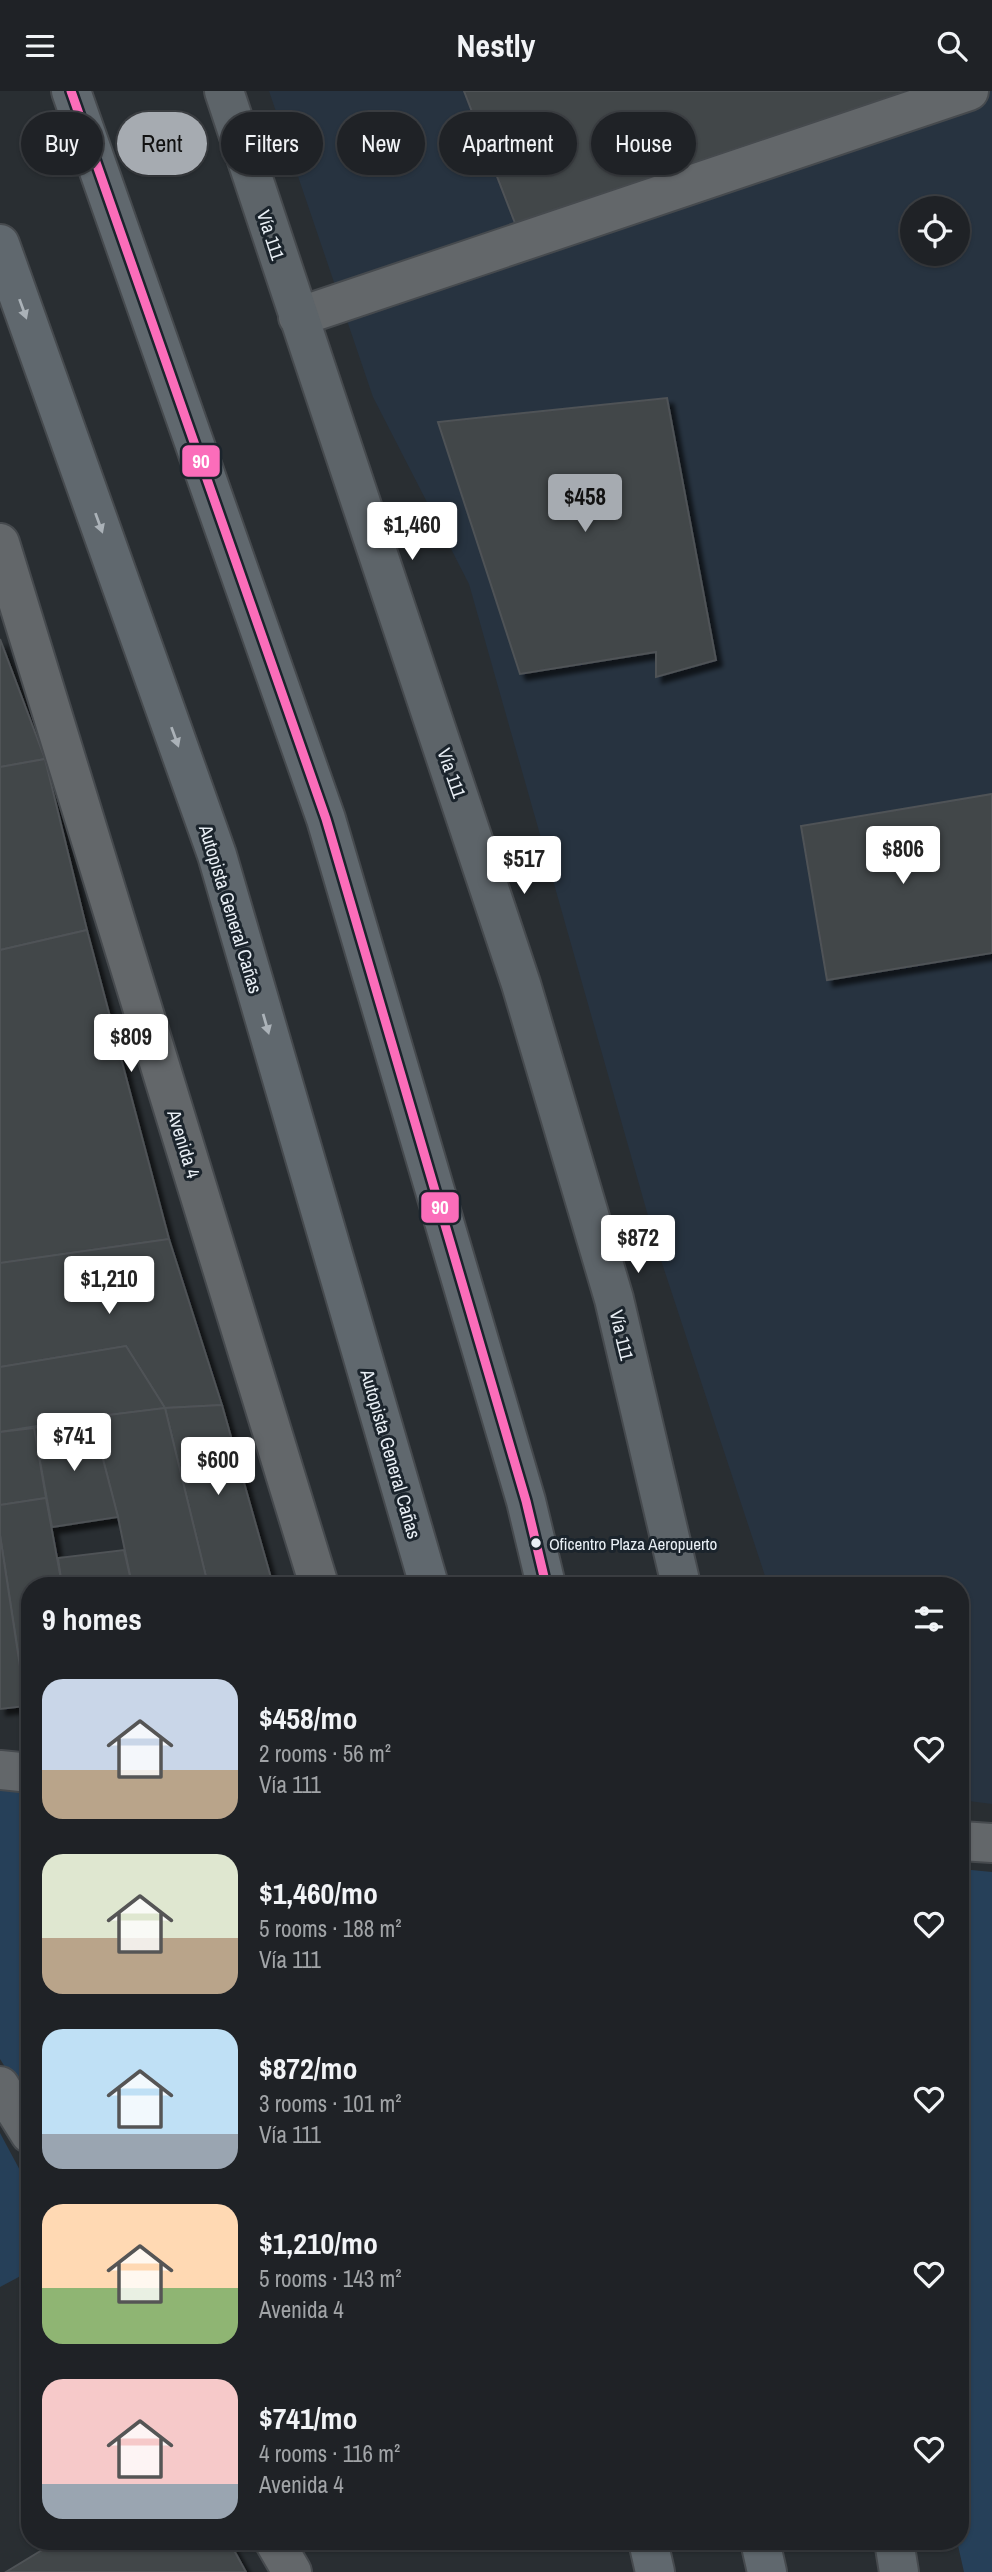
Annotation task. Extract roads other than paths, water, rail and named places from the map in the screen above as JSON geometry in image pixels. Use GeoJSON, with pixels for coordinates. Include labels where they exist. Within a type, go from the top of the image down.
{"type":"FeatureCollection","features":[{"type":"Feature","properties":{"kind":"highway"},"geometry":{"type":"LineString","coordinates":[[71,91],[326,818],[526,1501],[544,1577]]}},
{"type":"Feature","properties":{"kind":"highway","name":"Autopista General Cañas"},"geometry":{"type":"LineString","coordinates":[[0,244],[217,855],[427,1577]]}},
{"type":"Feature","properties":{"kind":"highway"},"geometry":{"type":"LineString","coordinates":[[650,2550],[655,2572]]}},
{"type":"Feature","properties":{"kind":"highway"},"geometry":{"type":"LineString","coordinates":[[762,2550],[766,2572]]}},
{"type":"Feature","properties":{"kind":"main road","name":"Vía 111"},"geometry":{"type":"LineString","coordinates":[[224,91],[470,827],[564,1124],[614,1299],[679,1577]]}},
{"type":"Feature","properties":{"kind":"main road"},"geometry":{"type":"LineString","coordinates":[[895,2550],[899,2572]]}},
{"type":"Feature","properties":{"kind":"street"},"geometry":{"type":"LineString","coordinates":[[298,317],[969,91]]}},
{"type":"Feature","properties":{"kind":"street","name":"Avenida 4"},"geometry":{"type":"LineString","coordinates":[[0,543],[317,1577]]}},
{"type":"Feature","properties":{"kind":"street"},"geometry":{"type":"LineString","coordinates":[[0,1770],[21,1772]]}},
{"type":"Feature","properties":{"kind":"street"},"geometry":{"type":"LineString","coordinates":[[969,1842],[992,1843]]}},
{"type":"Feature","properties":{"kind":"street"},"geometry":{"type":"LineString","coordinates":[[0,2086],[21,2120]]}},
{"type":"Feature","properties":{"kind":"street"},"geometry":{"type":"LineString","coordinates":[[279,2550],[292,2572]]}},
{"type":"Feature","properties":{"kind":"place","name":"Oficentro Plaza Aeropuerto"},"geometry":{"type":"Point","coordinates":[536,1543]}}]}
